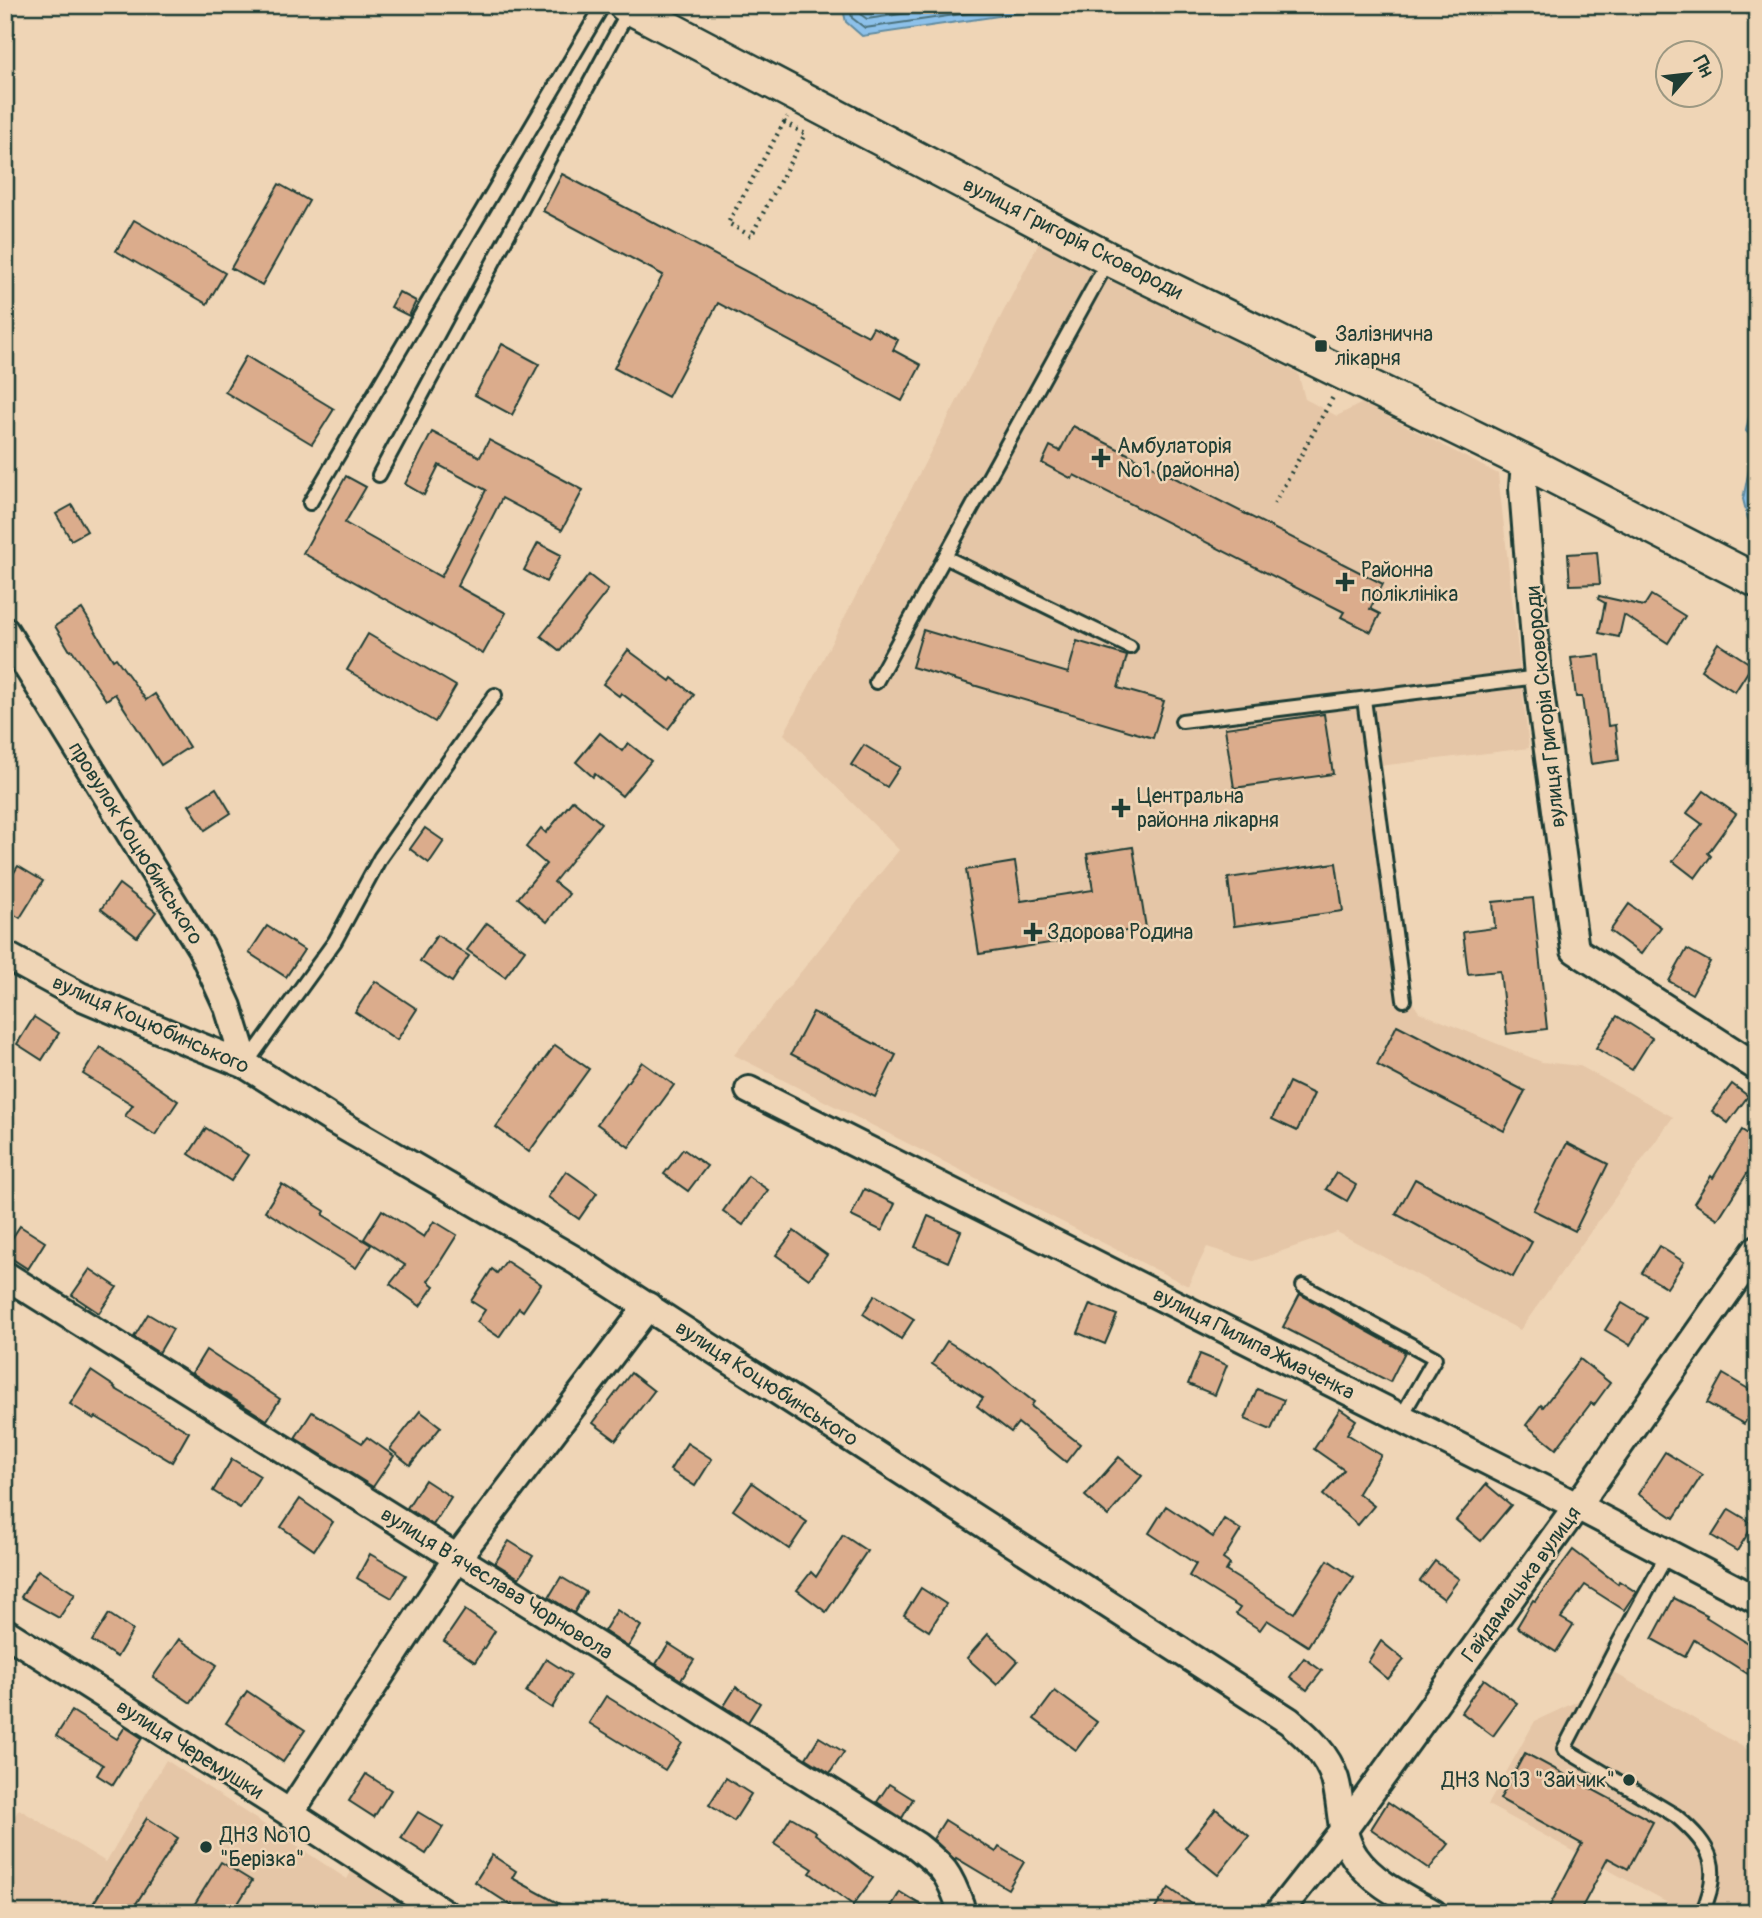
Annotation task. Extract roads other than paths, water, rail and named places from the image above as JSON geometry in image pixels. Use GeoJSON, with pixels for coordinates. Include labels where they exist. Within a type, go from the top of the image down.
{"type":"FeatureCollection","features":[{"type":"Feature","properties":{"kind":"street","name":"вулиця Григорія Сковороди"},"geometry":{"type":"LineString","coordinates":[[620,6],[1109,258],[1524,462],[1757,581]]}},
{"type":"Feature","properties":{"kind":"street","name":"вулиця Григорія Сковороди"},"geometry":{"type":"LineString","coordinates":[[1524,462],[1538,677],[1575,950],[1757,1067]]}},
{"type":"Feature","properties":{"kind":"street","name":"провулок Коцюбинського"},"geometry":{"type":"LineString","coordinates":[[5,631],[201,948],[228,1007],[246,1065]]}},
{"type":"Feature","properties":{"kind":"street","name":"вулиця Коцюбинського"},"geometry":{"type":"LineString","coordinates":[[5,955],[79,996],[246,1065],[333,1120],[578,1262],[1289,1721],[1320,1750],[1335,1779],[1342,1832],[1354,1856],[1369,1873],[1433,1913]]}},
{"type":"Feature","properties":{"kind":"street","name":"вулиця Пилипа Жмаченка"},"geometry":{"type":"LineString","coordinates":[[749,1090],[1577,1506],[1757,1600]]}},
{"type":"Feature","properties":{"kind":"street","name":"Гайдамацька вулиця"},"geometry":{"type":"LineString","coordinates":[[1278,1913],[1342,1832],[1577,1506],[1757,1249]]}},
{"type":"Feature","properties":{"kind":"street","name":"вулиця Вʼячеслава Чорновола"},"geometry":{"type":"LineString","coordinates":[[5,1275],[918,1846],[937,1862],[951,1880],[960,1905],[957,1913]]}},
{"type":"Feature","properties":{"kind":"street"},"geometry":{"type":"LineString","coordinates":[[290,1813],[457,1558],[648,1306]]}},
{"type":"Feature","properties":{"kind":"street","name":"вулиця Черемушки"},"geometry":{"type":"LineString","coordinates":[[5,1632],[444,1913]]}},
{"type":"Feature","properties":{"kind":"lane"},"geometry":{"type":"LineString","coordinates":[[379,475],[620,6]]}},
{"type":"Feature","properties":{"kind":"lane"},"geometry":{"type":"LineString","coordinates":[[310,503],[620,6]]}},
{"type":"Feature","properties":{"kind":"lane"},"geometry":{"type":"LineString","coordinates":[[876,682],[1109,258]]}},
{"type":"Feature","properties":{"kind":"lane"},"geometry":{"type":"LineString","coordinates":[[945,557],[1130,647]]}},
{"type":"Feature","properties":{"kind":"lane"},"geometry":{"type":"LineString","coordinates":[[1182,721],[1538,677]]}},
{"type":"Feature","properties":{"kind":"lane"},"geometry":{"type":"LineString","coordinates":[[246,1065],[335,941],[380,858],[495,695]]}},
{"type":"Feature","properties":{"kind":"lane"},"geometry":{"type":"LineString","coordinates":[[1364,699],[1404,1000]]}},
{"type":"Feature","properties":{"kind":"lane"},"geometry":{"type":"LineString","coordinates":[[1303,1286],[1435,1358],[1401,1417]]}},
{"type":"Feature","properties":{"kind":"lane"},"geometry":{"type":"LineString","coordinates":[[1668,1553],[1564,1749],[1676,1816],[1692,1829],[1706,1849],[1713,1867],[1713,1885],[1702,1913]]}},
{"type":"Feature","properties":{"kind":"water"},"geometry":{"type":"Polygon","coordinates":[[[842,5],[1074,5],[862,36],[846,22],[842,5]]]}},
{"type":"Feature","properties":{"kind":"water"},"geometry":{"type":"Polygon","coordinates":[[[1757,411],[1757,533],[1748,519],[1743,499],[1755,441],[1746,431],[1749,417],[1757,411]]]}},
{"type":"Feature","properties":{"kind":"place","name":"Залізнична лікарня"},"geometry":{"type":"Point","coordinates":[1321,346]}},
{"type":"Feature","properties":{"kind":"place","name":"Амбулаторія №1 (районна)"},"geometry":{"type":"Point","coordinates":[1101,458]}},
{"type":"Feature","properties":{"kind":"place","name":"Районна поліклініка"},"geometry":{"type":"Point","coordinates":[1345,582]}},
{"type":"Feature","properties":{"kind":"place","name":"Центральна районна лікарня"},"geometry":{"type":"Point","coordinates":[1121,808]}},
{"type":"Feature","properties":{"kind":"place","name":"Здорова Родина"},"geometry":{"type":"Point","coordinates":[1033,932]}},
{"type":"Feature","properties":{"kind":"place","name":"ДНЗ №13 \"Зайчик\""},"geometry":{"type":"Point","coordinates":[1629,1780]}},
{"type":"Feature","properties":{"kind":"place","name":"ДНЗ №10 \"Берізка\""},"geometry":{"type":"Point","coordinates":[206,1847]}}]}
